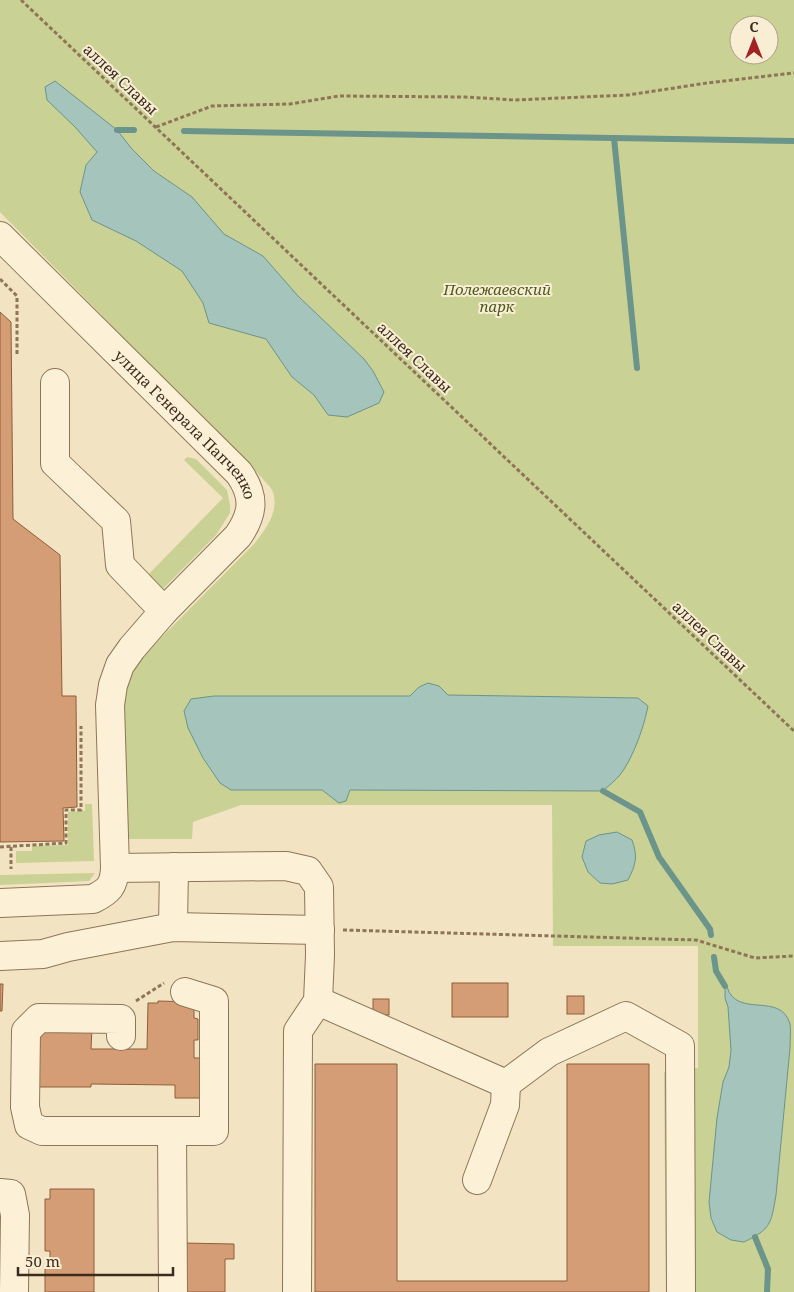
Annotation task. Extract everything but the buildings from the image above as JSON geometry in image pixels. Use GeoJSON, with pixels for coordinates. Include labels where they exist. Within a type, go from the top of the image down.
{"type":"FeatureCollection","features":[{"type":"Feature","properties":{"kind":"street","name":"улица Генерала Папченко"},"geometry":{"type":"LineString","coordinates":[[0,236],[239,473],[251,497],[251,511],[246,524],[238,536],[164,611],[120,664],[113,685],[110,705],[115,868],[114,878],[107,892],[94,899],[0,903]]}},
{"type":"Feature","properties":{"kind":"street"},"geometry":{"type":"LineString","coordinates":[[55,383],[55,463],[116,521],[120,565],[164,611]]}},
{"type":"Feature","properties":{"kind":"street"},"geometry":{"type":"LineString","coordinates":[[115,868],[286,866],[308,871],[319,887],[318,1001],[298,1031],[297,1292]]}},
{"type":"Feature","properties":{"kind":"street"},"geometry":{"type":"LineString","coordinates":[[173,927],[174,867]]}},
{"type":"Feature","properties":{"kind":"street"},"geometry":{"type":"LineString","coordinates":[[0,956],[43,954],[68,947],[173,927],[320,930]]}},
{"type":"Feature","properties":{"kind":"street"},"geometry":{"type":"LineString","coordinates":[[121,1036],[121,1019],[39,1018],[26,1031],[25,1107],[29,1125],[42,1131],[214,1131],[214,1001],[185,992]]}},
{"type":"Feature","properties":{"kind":"street"},"geometry":{"type":"LineString","coordinates":[[318,1001],[506,1084]]}},
{"type":"Feature","properties":{"kind":"street"},"geometry":{"type":"LineString","coordinates":[[506,1084],[549,1052],[626,1016],[680,1046],[681,1292]]}},
{"type":"Feature","properties":{"kind":"street"},"geometry":{"type":"LineString","coordinates":[[477,1180],[505,1105],[506,1084]]}},
{"type":"Feature","properties":{"kind":"street"},"geometry":{"type":"LineString","coordinates":[[172,1131],[172,1292]]}},
{"type":"Feature","properties":{"kind":"street"},"geometry":{"type":"LineString","coordinates":[[0,1194],[11,1194],[15,1215],[14,1292]]}},
{"type":"Feature","properties":{"kind":"path","name":"аллея Славы"},"geometry":{"type":"LineString","coordinates":[[21,0],[794,731]]}},
{"type":"Feature","properties":{"kind":"path"},"geometry":{"type":"LineString","coordinates":[[156,127],[212,106],[290,104],[339,96],[466,97],[515,100],[628,95],[707,83],[794,73]]}},
{"type":"Feature","properties":{"kind":"path"},"geometry":{"type":"LineString","coordinates":[[0,279],[17,296],[17,354]]}},
{"type":"Feature","properties":{"kind":"path"},"geometry":{"type":"LineString","coordinates":[[0,847],[28,846],[32,844],[66,844],[66,810],[81,810],[83,801],[82,726]]}},
{"type":"Feature","properties":{"kind":"path"},"geometry":{"type":"LineString","coordinates":[[11,847],[11,869]]}},
{"type":"Feature","properties":{"kind":"path"},"geometry":{"type":"LineString","coordinates":[[320,930],[696,940],[755,958],[794,956]]}},
{"type":"Feature","properties":{"kind":"green space","name":"Полежаевский парк"},"geometry":{"type":"Polygon","coordinates":[[[0,0],[794,0],[794,1292],[666,1292],[664,1072],[698,1068],[698,946],[553,946],[552,805],[241,805],[193,822],[192,839],[128,839],[123,704],[127,682],[140,659],[254,544],[263,532],[275,505],[271,488],[0,212],[0,0]]]}},
{"type":"Feature","properties":{"kind":"green space"},"geometry":{"type":"Polygon","coordinates":[[[187,457],[196,459],[227,490],[230,513],[216,535],[159,593],[143,580],[223,498],[184,460],[187,457]]]}},
{"type":"Feature","properties":{"kind":"green space"},"geometry":{"type":"Polygon","coordinates":[[[85,804],[92,804],[94,861],[16,863],[16,851],[32,851],[32,846],[68,845],[68,812],[85,811],[85,804]]]}},
{"type":"Feature","properties":{"kind":"green space"},"geometry":{"type":"Polygon","coordinates":[[[95,873],[89,881],[0,885],[0,875],[95,873]]]}},
{"type":"Feature","properties":{"kind":"water"},"geometry":{"type":"Polygon","coordinates":[[[55,81],[117,130],[132,149],[154,171],[192,197],[224,234],[263,256],[298,296],[364,359],[384,392],[379,403],[347,417],[328,415],[314,395],[292,377],[266,339],[209,323],[203,303],[182,271],[136,241],[92,220],[80,192],[86,165],[97,152],[47,100],[45,87],[55,81]]]}},
{"type":"Feature","properties":{"kind":"water"},"geometry":{"type":"Polygon","coordinates":[[[428,683],[439,686],[448,695],[638,698],[648,706],[641,733],[625,768],[603,791],[350,790],[346,801],[339,803],[322,790],[231,790],[220,783],[203,758],[188,728],[184,711],[191,699],[214,696],[410,696],[419,687],[428,683]]]}},
{"type":"Feature","properties":{"kind":"water"},"geometry":{"type":"Polygon","coordinates":[[[617,832],[632,840],[635,851],[633,869],[628,880],[612,884],[600,883],[588,872],[582,857],[586,841],[599,835],[617,832]]]}},
{"type":"Feature","properties":{"kind":"water"},"geometry":{"type":"Polygon","coordinates":[[[725,986],[732,996],[740,1002],[778,1009],[785,1014],[790,1024],[790,1048],[773,1213],[765,1229],[744,1242],[731,1240],[717,1232],[711,1218],[709,1202],[717,1118],[731,1050],[725,986]]]}},
{"type":"Feature","properties":{"kind":"waterway"},"geometry":{"type":"LineString","coordinates":[[117,130],[134,130]]}},
{"type":"Feature","properties":{"kind":"waterway"},"geometry":{"type":"LineString","coordinates":[[184,131],[794,141]]}},
{"type":"Feature","properties":{"kind":"waterway"},"geometry":{"type":"LineString","coordinates":[[614,138],[637,368]]}},
{"type":"Feature","properties":{"kind":"waterway"},"geometry":{"type":"LineString","coordinates":[[603,791],[640,812],[659,857],[710,929],[711,935]]}},
{"type":"Feature","properties":{"kind":"waterway"},"geometry":{"type":"LineString","coordinates":[[714,957],[716,971],[725,986]]}},
{"type":"Feature","properties":{"kind":"waterway"},"geometry":{"type":"LineString","coordinates":[[755,1237],[768,1269],[767,1292]]}}]}
